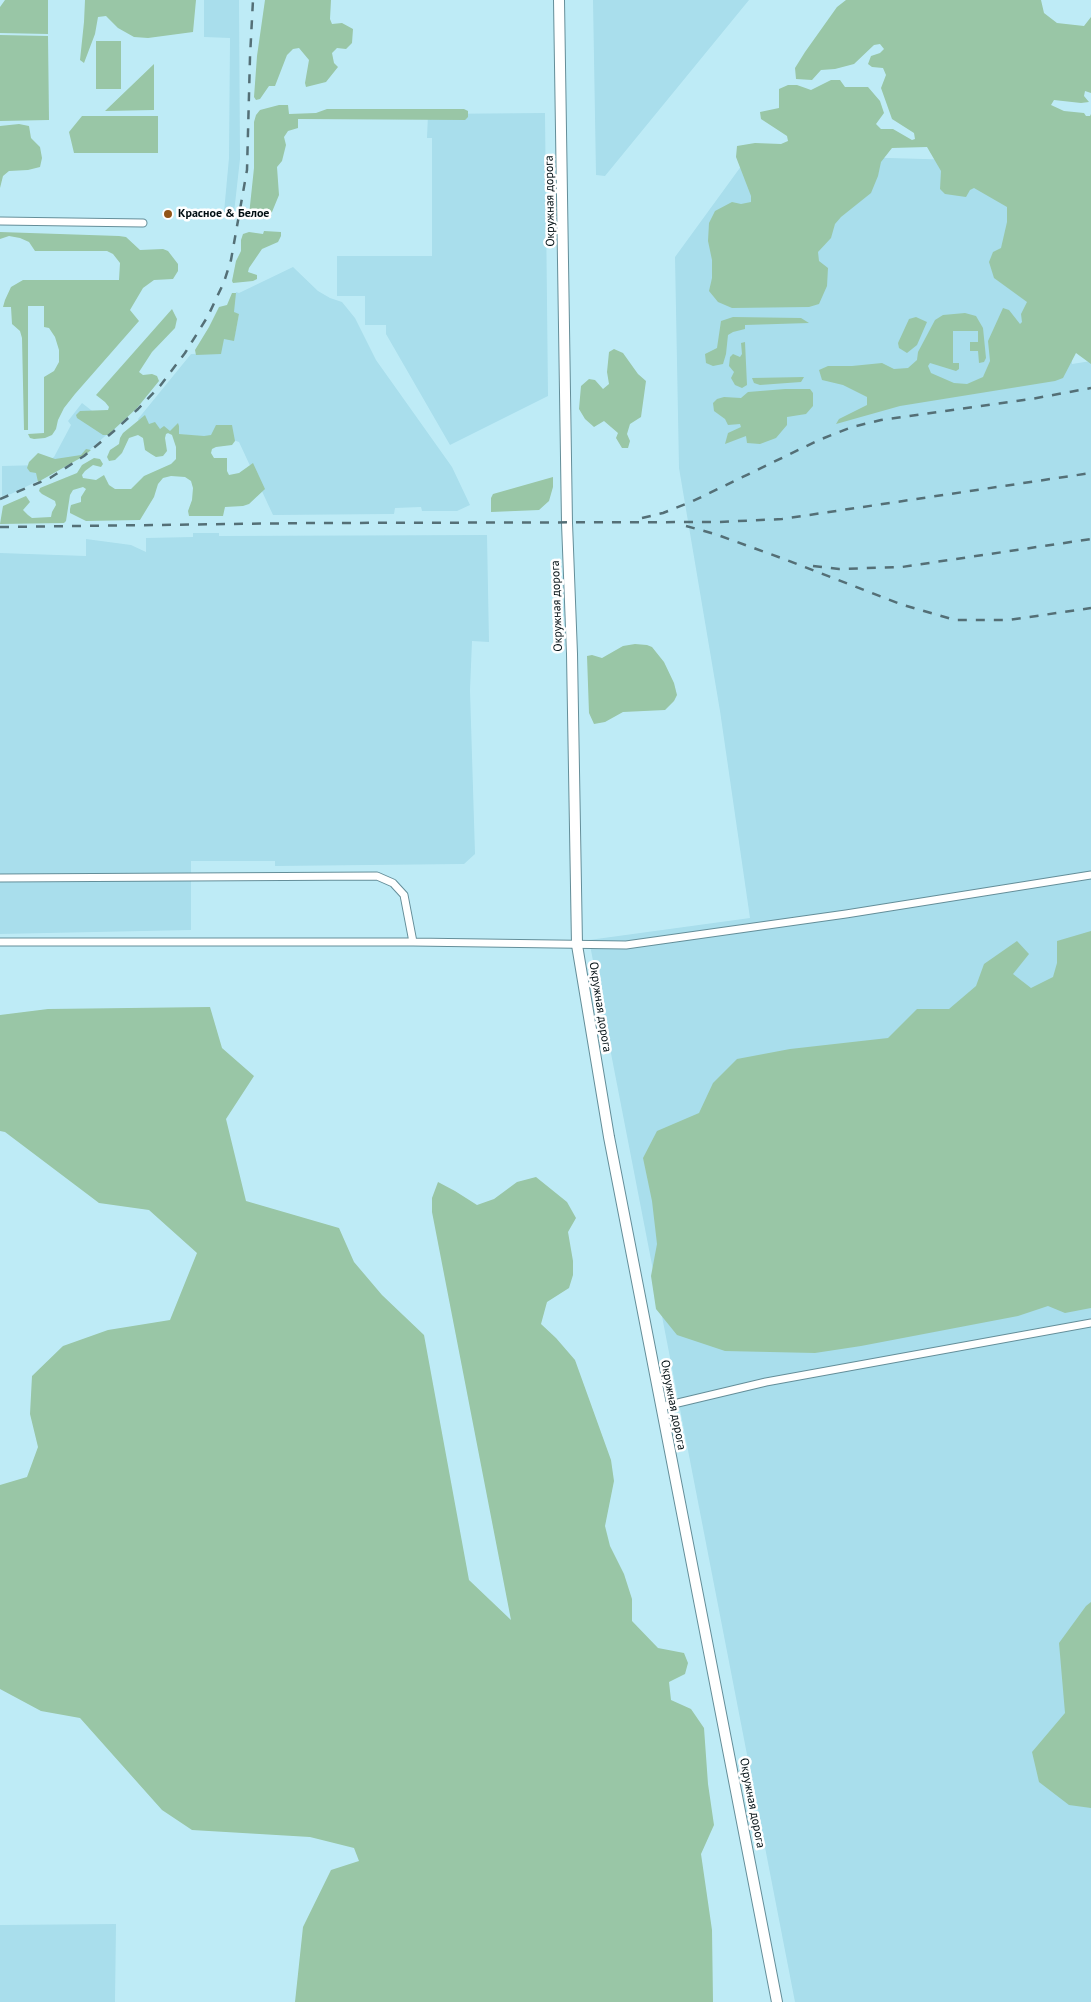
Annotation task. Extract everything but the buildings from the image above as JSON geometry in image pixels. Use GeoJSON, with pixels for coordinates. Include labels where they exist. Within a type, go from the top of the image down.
{"type":"FeatureCollection","features":[{"type":"Feature","properties":{"kind":"main road","name":"Окружная дорога"},"geometry":{"type":"LineString","coordinates":[[559,0],[567,523],[572,654],[578,945],[609,1137],[777,2002]]}},
{"type":"Feature","properties":{"kind":"street"},"geometry":{"type":"LineString","coordinates":[[0,221],[143,223]]}},
{"type":"Feature","properties":{"kind":"street"},"geometry":{"type":"LineString","coordinates":[[0,942],[413,942],[626,945],[1091,875]]}},
{"type":"Feature","properties":{"kind":"street"},"geometry":{"type":"LineString","coordinates":[[0,878],[377,876],[393,883],[404,894],[413,942]]}},
{"type":"Feature","properties":{"kind":"street"},"geometry":{"type":"LineString","coordinates":[[661,1407],[766,1382],[1091,1323]]}},
{"type":"Feature","properties":{"kind":"shaded area"},"geometry":{"type":"Polygon","coordinates":[[[204,0],[239,0],[240,159],[234,213],[224,212],[229,158],[230,38],[204,37],[204,0]]]}},
{"type":"Feature","properties":{"kind":"shaded area"},"geometry":{"type":"Polygon","coordinates":[[[593,0],[749,0],[605,176],[596,175],[593,0]]]}},
{"type":"Feature","properties":{"kind":"shaded area"},"geometry":{"type":"Polygon","coordinates":[[[545,113],[548,396],[450,445],[386,334],[386,325],[365,325],[365,296],[337,296],[337,256],[432,256],[432,138],[427,138],[428,114],[545,113]]]}},
{"type":"Feature","properties":{"kind":"shaded area"},"geometry":{"type":"Polygon","coordinates":[[[750,154],[1063,163],[1072,364],[1091,361],[1091,2002],[795,2002],[589,940],[750,918],[720,711],[679,468],[675,257],[750,154]]]}},
{"type":"Feature","properties":{"kind":"shaded area"},"geometry":{"type":"Polygon","coordinates":[[[293,267],[318,291],[342,302],[355,318],[376,360],[452,467],[470,505],[457,511],[422,511],[421,507],[395,508],[394,514],[273,515],[239,442],[230,439],[143,431],[138,419],[191,354],[220,353],[223,337],[234,339],[239,314],[232,313],[236,292],[239,293],[293,267]]]}},
{"type":"Feature","properties":{"kind":"shaded area"},"geometry":{"type":"Polygon","coordinates":[[[82,403],[114,428],[84,455],[48,476],[11,494],[2,496],[2,466],[42,465],[54,457],[71,425],[68,421],[82,403]]]}},
{"type":"Feature","properties":{"kind":"shaded area"},"geometry":{"type":"Polygon","coordinates":[[[193,533],[219,533],[219,536],[487,535],[489,642],[472,641],[470,690],[475,854],[464,864],[275,866],[275,861],[191,861],[191,930],[0,934],[0,553],[86,556],[86,539],[131,545],[146,552],[146,538],[193,537],[193,533]]]}},
{"type":"Feature","properties":{"kind":"shaded area"},"geometry":{"type":"Polygon","coordinates":[[[116,1924],[115,2002],[0,2002],[0,1925],[116,1924]]]}},
{"type":"Feature","properties":{"kind":"green space"},"geometry":{"type":"Polygon","coordinates":[[[5,0],[48,0],[48,34],[0,33],[0,7],[5,0]]]}},
{"type":"Feature","properties":{"kind":"green space"},"geometry":{"type":"Polygon","coordinates":[[[85,0],[196,0],[193,32],[148,38],[134,37],[118,28],[106,16],[98,17],[95,34],[84,63],[80,60],[85,0]]]}},
{"type":"Feature","properties":{"kind":"green space"},"geometry":{"type":"Polygon","coordinates":[[[265,0],[331,0],[330,19],[332,24],[342,23],[353,29],[352,43],[346,49],[337,48],[332,53],[334,63],[338,67],[326,82],[306,87],[309,60],[299,48],[293,49],[287,55],[275,86],[269,86],[260,99],[256,100],[254,97],[257,56],[265,0]]]}},
{"type":"Feature","properties":{"kind":"green space"},"geometry":{"type":"Polygon","coordinates":[[[846,0],[1041,0],[1044,13],[1057,23],[1084,26],[1091,17],[1091,93],[1085,91],[1084,96],[1089,102],[1054,100],[1051,105],[1064,111],[1084,113],[1086,116],[1091,114],[1091,364],[1076,353],[1063,378],[1055,381],[900,406],[836,424],[839,419],[867,405],[867,397],[843,385],[822,380],[819,370],[828,366],[882,363],[894,369],[908,368],[917,360],[918,352],[935,320],[943,315],[965,313],[976,316],[983,328],[986,358],[984,362],[979,363],[978,351],[970,351],[970,342],[978,342],[978,331],[953,331],[953,363],[959,363],[959,369],[956,371],[930,363],[928,366],[931,373],[954,383],[967,384],[983,377],[990,361],[988,341],[1003,308],[1009,310],[1020,324],[1022,322],[1021,314],[1027,302],[994,278],[989,262],[993,252],[1001,248],[1007,222],[1007,207],[974,188],[970,190],[966,197],[945,194],[940,189],[941,171],[927,147],[892,148],[881,162],[871,193],[835,224],[831,238],[818,252],[819,261],[828,268],[827,286],[819,304],[809,307],[732,308],[718,302],[709,291],[712,278],[712,260],[708,241],[709,223],[715,211],[732,202],[741,204],[751,202],[751,196],[736,157],[737,146],[755,143],[781,144],[788,141],[787,136],[761,119],[760,112],[779,108],[779,89],[788,85],[797,85],[811,90],[831,80],[840,80],[845,87],[868,87],[880,101],[884,113],[876,124],[881,129],[893,129],[912,140],[915,139],[914,133],[892,119],[881,88],[886,75],[883,68],[872,67],[868,64],[871,56],[880,53],[884,49],[880,44],[874,45],[854,64],[835,69],[821,70],[812,80],[796,79],[795,68],[805,52],[837,7],[846,0]]]}},
{"type":"Feature","properties":{"kind":"green space"},"geometry":{"type":"Polygon","coordinates":[[[0,35],[48,36],[49,120],[0,121],[0,35]]]}},
{"type":"Feature","properties":{"kind":"green space"},"geometry":{"type":"Polygon","coordinates":[[[96,41],[121,41],[121,89],[96,89],[96,41]]]}},
{"type":"Feature","properties":{"kind":"green space"},"geometry":{"type":"Polygon","coordinates":[[[154,64],[154,110],[105,111],[154,64]]]}},
{"type":"Feature","properties":{"kind":"green space"},"geometry":{"type":"Polygon","coordinates":[[[279,105],[288,105],[289,114],[316,113],[327,109],[464,109],[468,111],[468,117],[465,120],[298,119],[298,128],[288,131],[284,137],[286,145],[282,161],[277,167],[279,195],[272,212],[264,219],[255,218],[249,215],[254,168],[254,122],[260,110],[279,105]]]}},
{"type":"Feature","properties":{"kind":"green space"},"geometry":{"type":"Polygon","coordinates":[[[82,116],[158,116],[158,153],[74,153],[69,132],[82,116]]]}},
{"type":"Feature","properties":{"kind":"green space"},"geometry":{"type":"Polygon","coordinates":[[[19,124],[29,126],[31,138],[40,147],[42,158],[40,167],[9,171],[3,176],[0,188],[0,126],[19,124]]]}},
{"type":"Feature","properties":{"kind":"green space"},"geometry":{"type":"Polygon","coordinates":[[[264,231],[281,232],[281,236],[278,242],[262,249],[249,268],[248,272],[257,275],[257,279],[233,283],[243,234],[249,232],[263,234],[264,231]]]}},
{"type":"Feature","properties":{"kind":"green space"},"geometry":{"type":"Polygon","coordinates":[[[0,232],[126,237],[140,250],[163,249],[168,251],[178,264],[178,271],[173,279],[154,280],[143,288],[130,310],[139,321],[75,394],[64,408],[52,435],[45,438],[34,439],[30,438],[28,434],[44,433],[44,377],[54,371],[59,362],[59,350],[55,337],[49,328],[44,327],[44,306],[28,306],[28,430],[24,430],[22,338],[20,331],[12,324],[11,307],[3,307],[5,300],[11,287],[23,280],[119,280],[120,263],[113,254],[107,251],[35,251],[29,242],[20,238],[9,236],[0,239],[0,232]]]}},
{"type":"Feature","properties":{"kind":"green space"},"geometry":{"type":"Polygon","coordinates":[[[232,293],[236,293],[234,312],[239,314],[234,341],[224,339],[221,354],[196,355],[195,350],[219,307],[227,305],[232,293]]]}},
{"type":"Feature","properties":{"kind":"green space"},"geometry":{"type":"Polygon","coordinates":[[[172,309],[177,319],[175,328],[152,352],[139,372],[143,375],[152,374],[157,376],[159,381],[137,408],[108,435],[103,435],[77,418],[76,415],[80,411],[108,410],[109,407],[105,402],[96,395],[172,309]]]}},
{"type":"Feature","properties":{"kind":"green space"},"geometry":{"type":"Polygon","coordinates":[[[733,317],[801,318],[809,323],[745,325],[745,329],[728,335],[723,364],[713,366],[706,363],[705,354],[717,348],[721,321],[733,317]]]}},
{"type":"Feature","properties":{"kind":"green space"},"geometry":{"type":"Polygon","coordinates":[[[916,317],[927,322],[917,345],[907,353],[899,348],[898,343],[909,319],[916,317]]]}},
{"type":"Feature","properties":{"kind":"green space"},"geometry":{"type":"Polygon","coordinates":[[[745,342],[747,385],[742,388],[735,385],[731,378],[734,372],[729,366],[730,357],[733,354],[740,357],[742,354],[741,343],[745,342]]]}},
{"type":"Feature","properties":{"kind":"green space"},"geometry":{"type":"Polygon","coordinates":[[[614,349],[623,353],[638,374],[646,381],[641,417],[630,424],[627,434],[630,441],[628,448],[622,448],[616,438],[618,433],[604,421],[594,427],[585,419],[579,409],[581,386],[589,379],[595,380],[603,389],[609,384],[607,372],[609,352],[614,349]]]}},
{"type":"Feature","properties":{"kind":"green space"},"geometry":{"type":"Polygon","coordinates":[[[804,377],[801,382],[760,385],[754,383],[752,378],[804,377]]]}},
{"type":"Feature","properties":{"kind":"green space"},"geometry":{"type":"Polygon","coordinates":[[[810,389],[813,393],[813,406],[806,414],[787,417],[787,425],[776,438],[760,444],[747,443],[746,436],[725,444],[728,433],[741,427],[740,424],[728,425],[725,419],[714,411],[713,403],[717,399],[724,397],[741,398],[748,392],[810,389]]]}},
{"type":"Feature","properties":{"kind":"green space"},"geometry":{"type":"Polygon","coordinates":[[[145,415],[149,424],[155,422],[160,429],[164,426],[170,431],[178,423],[179,434],[211,435],[216,425],[232,425],[235,441],[232,445],[216,447],[212,449],[211,453],[214,458],[227,458],[227,471],[229,475],[239,473],[253,463],[265,489],[249,504],[225,507],[223,516],[189,516],[188,511],[192,500],[193,488],[191,481],[185,477],[171,476],[163,478],[158,484],[154,497],[140,520],[86,521],[70,513],[71,505],[81,502],[81,497],[86,489],[83,487],[73,490],[70,495],[66,521],[64,523],[0,524],[3,506],[26,496],[30,502],[23,510],[28,515],[32,518],[51,517],[56,505],[55,501],[42,494],[39,491],[40,488],[77,473],[82,465],[94,458],[100,459],[103,464],[101,467],[93,465],[85,471],[82,475],[83,478],[96,480],[104,475],[109,485],[115,489],[131,489],[144,476],[171,464],[176,459],[176,447],[172,435],[168,433],[165,438],[167,451],[163,456],[156,457],[145,450],[143,438],[138,435],[129,438],[122,453],[115,460],[109,461],[107,457],[110,450],[119,444],[123,433],[145,415]]]}},
{"type":"Feature","properties":{"kind":"green space"},"geometry":{"type":"Polygon","coordinates":[[[86,449],[91,450],[84,456],[38,482],[36,473],[30,472],[27,468],[29,462],[38,453],[55,459],[81,455],[86,449]]]}},
{"type":"Feature","properties":{"kind":"green space"},"geometry":{"type":"Polygon","coordinates":[[[553,477],[553,487],[549,501],[539,510],[491,512],[491,498],[493,494],[553,477]]]}},
{"type":"Feature","properties":{"kind":"green space"},"geometry":{"type":"Polygon","coordinates":[[[635,644],[652,647],[664,662],[674,683],[677,695],[674,701],[665,710],[623,712],[605,722],[594,724],[589,713],[587,656],[592,655],[602,658],[623,646],[635,644]]]}},
{"type":"Feature","properties":{"kind":"green space"},"geometry":{"type":"Polygon","coordinates":[[[1091,931],[1091,1308],[1065,1313],[1048,1306],[1018,1316],[815,1353],[725,1351],[677,1335],[656,1309],[651,1276],[657,1244],[652,1201],[643,1158],[657,1131],[699,1113],[713,1083],[737,1059],[790,1049],[888,1038],[917,1009],[949,1009],[976,986],[984,964],[1017,941],[1029,954],[1013,974],[1031,988],[1053,977],[1057,963],[1057,941],[1091,931]]]}},
{"type":"Feature","properties":{"kind":"green space"},"geometry":{"type":"Polygon","coordinates":[[[210,1007],[222,1048],[254,1076],[226,1119],[246,1201],[339,1228],[354,1262],[382,1295],[424,1335],[469,1580],[511,1620],[432,1212],[432,1198],[438,1182],[477,1205],[494,1199],[517,1182],[536,1177],[567,1202],[576,1218],[568,1232],[573,1261],[573,1275],[569,1288],[547,1302],[541,1324],[575,1360],[611,1460],[614,1481],[605,1526],[610,1546],[624,1574],[632,1599],[632,1621],[658,1648],[684,1653],[688,1663],[685,1674],[669,1682],[671,1700],[691,1709],[704,1728],[708,1784],[714,1825],[701,1854],[712,1930],[713,2002],[295,2002],[303,1927],[331,1870],[359,1861],[354,1848],[310,1837],[192,1830],[162,1810],[80,1718],[41,1711],[0,1689],[0,1485],[27,1477],[38,1447],[30,1414],[32,1376],[63,1346],[108,1330],[170,1320],[197,1253],[149,1210],[99,1203],[5,1132],[0,1131],[0,1015],[48,1009],[210,1007]]]}},
{"type":"Feature","properties":{"kind":"green space"},"geometry":{"type":"Polygon","coordinates":[[[1091,1602],[1091,1808],[1069,1805],[1039,1782],[1032,1752],[1065,1713],[1059,1643],[1091,1602]]]}},
{"type":"Feature","properties":{"kind":"railway"},"geometry":{"type":"LineString","coordinates":[[0,499],[50,478],[84,456],[114,431],[160,386],[185,353],[208,316],[224,282],[231,260],[247,170],[253,0]]}},
{"type":"Feature","properties":{"kind":"railway"},"geometry":{"type":"LineString","coordinates":[[642,518],[663,513],[693,501],[819,440],[852,427],[881,420],[1031,399],[1091,388]]}},
{"type":"Feature","properties":{"kind":"railway"},"geometry":{"type":"LineString","coordinates":[[0,527],[309,523],[719,522],[782,519],[1091,473]]}},
{"type":"Feature","properties":{"kind":"railway"},"geometry":{"type":"LineString","coordinates":[[686,526],[715,534],[784,559],[903,605],[955,620],[1009,620],[1091,608]]}},
{"type":"Feature","properties":{"kind":"railway"},"geometry":{"type":"LineString","coordinates":[[813,566],[839,569],[902,567],[1091,539]]}},
{"type":"Feature","properties":{"kind":"place","name":"Красное & Белое"},"geometry":{"type":"Point","coordinates":[168,214]}}]}
